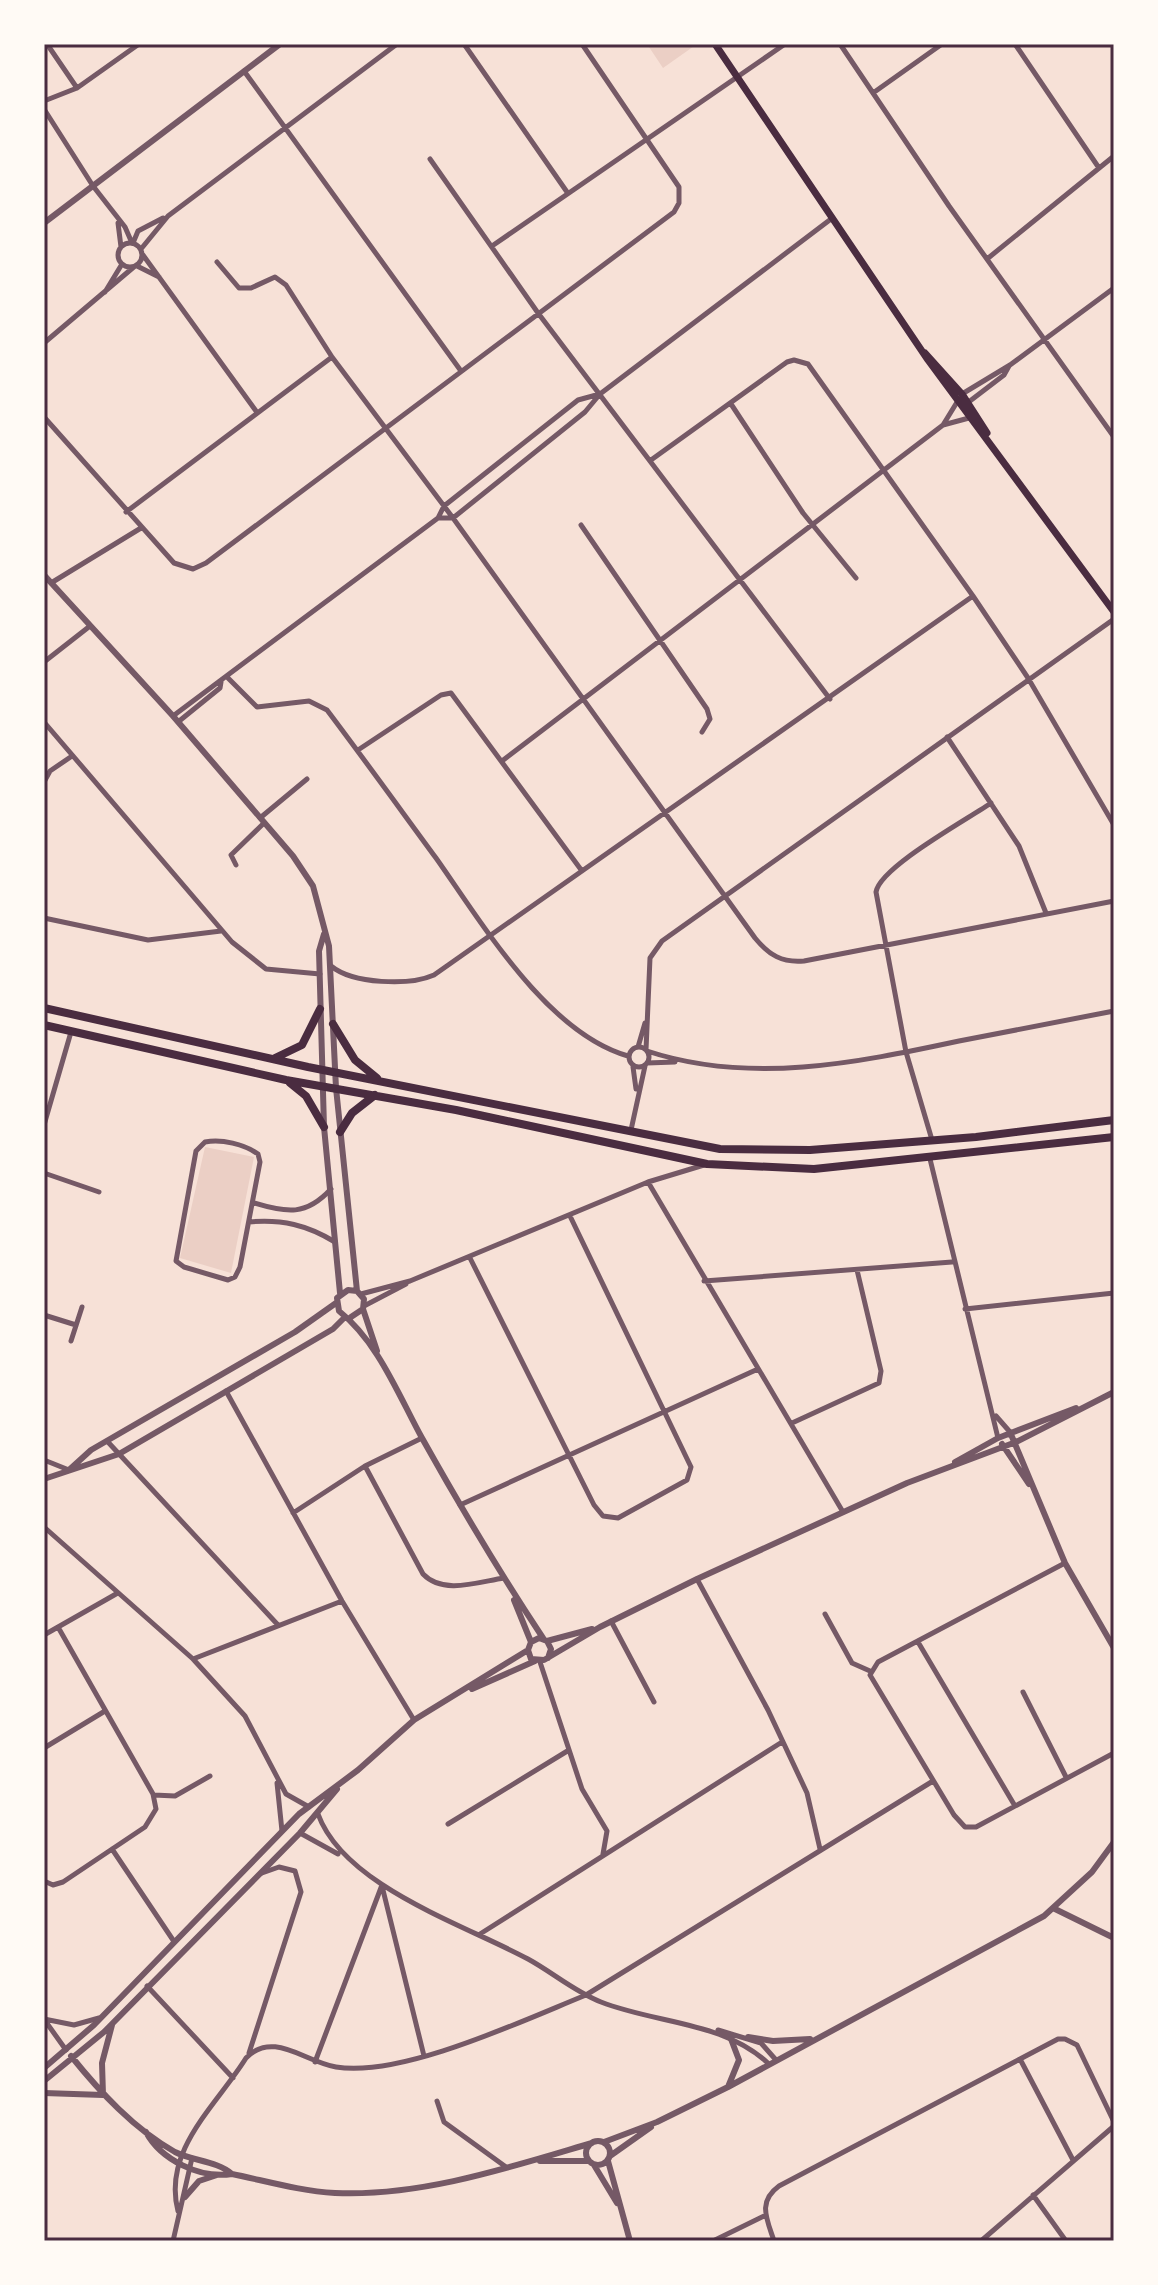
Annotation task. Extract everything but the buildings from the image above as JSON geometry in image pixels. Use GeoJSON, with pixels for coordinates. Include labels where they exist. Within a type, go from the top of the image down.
{"type":"FeatureCollection","features":[{"type":"Feature","properties":{"kind":"main road"},"geometry":{"type":"LineString","coordinates":[[715,44],[831,219],[925,353],[1114,612]]}},
{"type":"Feature","properties":{"kind":"main road"},"geometry":{"type":"LineString","coordinates":[[965,405],[969,418],[989,439]]}},
{"type":"Feature","properties":{"kind":"main road"},"geometry":{"type":"LineString","coordinates":[[44,1008],[321,1070],[743,1150],[810,1150],[932,1141],[1114,1120]]}},
{"type":"Feature","properties":{"kind":"main road"},"geometry":{"type":"LineString","coordinates":[[275,1058],[302,1045],[320,1009]]}},
{"type":"Feature","properties":{"kind":"main road"},"geometry":{"type":"LineString","coordinates":[[333,1024],[350,1053],[377,1079]]}},
{"type":"Feature","properties":{"kind":"main road"},"geometry":{"type":"LineString","coordinates":[[44,1025],[286,1080],[376,1095],[707,1164],[814,1169],[1114,1137]]}},
{"type":"Feature","properties":{"kind":"main road"},"geometry":{"type":"LineString","coordinates":[[286,1080],[306,1096],[324,1127]]}},
{"type":"Feature","properties":{"kind":"main road"},"geometry":{"type":"LineString","coordinates":[[340,1132],[356,1108],[376,1095]]}},
{"type":"Feature","properties":{"kind":"street"},"geometry":{"type":"LineString","coordinates":[[47,44],[77,88]]}},
{"type":"Feature","properties":{"kind":"street"},"geometry":{"type":"LineString","coordinates":[[44,101],[77,88],[138,44]]}},
{"type":"Feature","properties":{"kind":"street"},"geometry":{"type":"LineString","coordinates":[[44,223],[280,44]]}},
{"type":"Feature","properties":{"kind":"street"},"geometry":{"type":"LineString","coordinates":[[121,247],[132,243],[138,231],[168,216],[397,44]]}},
{"type":"Feature","properties":{"kind":"street"},"geometry":{"type":"LineString","coordinates":[[464,44],[567,192]]}},
{"type":"Feature","properties":{"kind":"street"},"geometry":{"type":"LineString","coordinates":[[44,417],[126,512],[179,566],[199,567],[666,219],[679,203],[679,187],[582,44]]}},
{"type":"Feature","properties":{"kind":"street"},"geometry":{"type":"LineString","coordinates":[[492,246],[785,44]]}},
{"type":"Feature","properties":{"kind":"street"},"geometry":{"type":"LineString","coordinates":[[840,44],[1044,341],[1113,432]]}},
{"type":"Feature","properties":{"kind":"street"},"geometry":{"type":"LineString","coordinates":[[873,93],[942,44]]}},
{"type":"Feature","properties":{"kind":"street"},"geometry":{"type":"LineString","coordinates":[[1015,44],[1099,168]]}},
{"type":"Feature","properties":{"kind":"street"},"geometry":{"type":"LineString","coordinates":[[244,71],[461,371]]}},
{"type":"Feature","properties":{"kind":"street"},"geometry":{"type":"LineString","coordinates":[[44,109],[132,243],[142,252],[256,411]]}},
{"type":"Feature","properties":{"kind":"street"},"geometry":{"type":"LineString","coordinates":[[987,259],[1114,156]]}},
{"type":"Feature","properties":{"kind":"street"},"geometry":{"type":"LineString","coordinates":[[430,159],[538,313],[830,699]]}},
{"type":"Feature","properties":{"kind":"street"},"geometry":{"type":"LineString","coordinates":[[44,343],[136,266],[142,252],[168,216]]}},
{"type":"Feature","properties":{"kind":"street"},"geometry":{"type":"LineString","coordinates":[[117,218],[121,247],[118,257],[122,264]]}},
{"type":"Feature","properties":{"kind":"street"},"geometry":{"type":"LineString","coordinates":[[438,518],[453,518],[585,412],[600,394],[831,219]]}},
{"type":"Feature","properties":{"kind":"street"},"geometry":{"type":"LineString","coordinates":[[217,262],[236,286],[244,290],[279,278],[332,357],[453,518],[765,950],[786,961],[1114,901]]}},
{"type":"Feature","properties":{"kind":"street"},"geometry":{"type":"LineString","coordinates":[[122,264],[136,266],[160,277]]}},
{"type":"Feature","properties":{"kind":"street"},"geometry":{"type":"LineString","coordinates":[[102,296],[122,264]]}},
{"type":"Feature","properties":{"kind":"street"},"geometry":{"type":"LineString","coordinates":[[943,425],[959,397],[1010,365],[1114,288]]}},
{"type":"Feature","properties":{"kind":"street"},"geometry":{"type":"LineString","coordinates":[[126,512],[256,411],[332,357]]}},
{"type":"Feature","properties":{"kind":"street"},"geometry":{"type":"LineString","coordinates":[[651,460],[787,362],[803,361],[821,378],[1028,678],[1114,825]]}},
{"type":"Feature","properties":{"kind":"street"},"geometry":{"type":"LineString","coordinates":[[965,405],[1004,375],[1010,365]]}},
{"type":"Feature","properties":{"kind":"street"},"geometry":{"type":"LineString","coordinates":[[173,716],[438,518],[444,506],[578,400],[600,394]]}},
{"type":"Feature","properties":{"kind":"street"},"geometry":{"type":"LineString","coordinates":[[731,404],[812,524],[856,578]]}},
{"type":"Feature","properties":{"kind":"street"},"geometry":{"type":"LineString","coordinates":[[502,761],[943,425],[969,418]]}},
{"type":"Feature","properties":{"kind":"street"},"geometry":{"type":"LineString","coordinates":[[581,525],[710,715],[709,723],[702,732]]}},
{"type":"Feature","properties":{"kind":"street"},"geometry":{"type":"LineString","coordinates":[[51,583],[141,528]]}},
{"type":"Feature","properties":{"kind":"street"},"geometry":{"type":"LineString","coordinates":[[44,575],[173,716],[309,879],[317,898],[331,966],[336,1088],[359,1292],[380,1358],[422,1438],[504,1578],[531,1642],[528,1650],[414,1720],[342,1783],[309,1807],[173,1940],[103,2015],[44,2068]]}},
{"type":"Feature","properties":{"kind":"street"},"geometry":{"type":"LineString","coordinates":[[331,966],[346,976],[407,981],[424,979],[667,813],[973,596]]}},
{"type":"Feature","properties":{"kind":"street"},"geometry":{"type":"LineString","coordinates":[[631,1131],[646,1064],[651,953],[725,894],[1114,619]]}},
{"type":"Feature","properties":{"kind":"street"},"geometry":{"type":"LineString","coordinates":[[44,662],[90,626]]}},
{"type":"Feature","properties":{"kind":"street"},"geometry":{"type":"LineString","coordinates":[[227,677],[251,703],[263,709],[309,701],[319,704],[358,750],[491,935],[556,1010],[600,1045],[628,1056],[633,1066],[637,1094]]}},
{"type":"Feature","properties":{"kind":"street"},"geometry":{"type":"LineString","coordinates":[[178,722],[220,688],[221,682]]}},
{"type":"Feature","properties":{"kind":"street"},"geometry":{"type":"LineString","coordinates":[[358,750],[441,695],[451,693],[582,871]]}},
{"type":"Feature","properties":{"kind":"street"},"geometry":{"type":"LineString","coordinates":[[44,722],[221,931],[261,967],[320,974]]}},
{"type":"Feature","properties":{"kind":"street"},"geometry":{"type":"LineString","coordinates":[[947,737],[1027,862],[1046,914]]}},
{"type":"Feature","properties":{"kind":"street"},"geometry":{"type":"LineString","coordinates":[[44,782],[50,771],[72,756]]}},
{"type":"Feature","properties":{"kind":"street"},"geometry":{"type":"LineString","coordinates":[[236,865],[231,855],[262,820],[307,779]]}},
{"type":"Feature","properties":{"kind":"street"},"geometry":{"type":"LineString","coordinates":[[932,1141],[906,1052],[876,899],[881,880],[991,803]]}},
{"type":"Feature","properties":{"kind":"street"},"geometry":{"type":"LineString","coordinates":[[44,918],[158,941],[221,931]]}},
{"type":"Feature","properties":{"kind":"street"},"geometry":{"type":"LineString","coordinates":[[69,1470],[107,1441],[295,1332],[336,1303],[340,1293],[321,1070],[320,945],[324,934]]}},
{"type":"Feature","properties":{"kind":"street"},"geometry":{"type":"LineString","coordinates":[[331,984],[346,976]]}},
{"type":"Feature","properties":{"kind":"street"},"geometry":{"type":"LineString","coordinates":[[638,1047],[680,1062],[724,1068],[802,1067],[906,1052],[1114,1011]]}},
{"type":"Feature","properties":{"kind":"street"},"geometry":{"type":"LineString","coordinates":[[628,1056],[638,1047],[646,1019]]}},
{"type":"Feature","properties":{"kind":"street"},"geometry":{"type":"LineString","coordinates":[[44,1125],[72,1031]]}},
{"type":"Feature","properties":{"kind":"street"},"geometry":{"type":"LineString","coordinates":[[633,1066],[680,1062]]}},
{"type":"Feature","properties":{"kind":"street"},"geometry":{"type":"LineString","coordinates":[[205,1142],[228,1142],[258,1154],[254,1203],[240,1267],[232,1279],[224,1280],[184,1267],[176,1261],[196,1151],[205,1142]]}},
{"type":"Feature","properties":{"kind":"street"},"geometry":{"type":"LineString","coordinates":[[930,1159],[952,1262],[995,1415],[998,1438],[1032,1487]]}},
{"type":"Feature","properties":{"kind":"street"},"geometry":{"type":"LineString","coordinates":[[340,1293],[410,1281],[648,1182],[707,1164]]}},
{"type":"Feature","properties":{"kind":"street"},"geometry":{"type":"LineString","coordinates":[[44,1173],[99,1192]]}},
{"type":"Feature","properties":{"kind":"street"},"geometry":{"type":"LineString","coordinates":[[648,1182],[843,1512]]}},
{"type":"Feature","properties":{"kind":"street"},"geometry":{"type":"LineString","coordinates":[[254,1203],[292,1213],[315,1205],[331,1189]]}},
{"type":"Feature","properties":{"kind":"street"},"geometry":{"type":"LineString","coordinates":[[470,1258],[568,1455],[603,1516],[618,1518],[691,1474],[690,1462],[570,1216]]}},
{"type":"Feature","properties":{"kind":"street"},"geometry":{"type":"LineString","coordinates":[[249,1222],[280,1221],[304,1226],[335,1242]]}},
{"type":"Feature","properties":{"kind":"street"},"geometry":{"type":"LineString","coordinates":[[704,1281],[952,1262]]}},
{"type":"Feature","properties":{"kind":"street"},"geometry":{"type":"LineString","coordinates":[[792,1423],[879,1383],[881,1371],[857,1270]]}},
{"type":"Feature","properties":{"kind":"street"},"geometry":{"type":"LineString","coordinates":[[44,1479],[119,1454],[410,1281]]}},
{"type":"Feature","properties":{"kind":"street"},"geometry":{"type":"LineString","coordinates":[[965,1309],[1114,1293]]}},
{"type":"Feature","properties":{"kind":"street"},"geometry":{"type":"LineString","coordinates":[[336,1303],[380,1358]]}},
{"type":"Feature","properties":{"kind":"street"},"geometry":{"type":"LineString","coordinates":[[71,1341],[82,1307]]}},
{"type":"Feature","properties":{"kind":"street"},"geometry":{"type":"LineString","coordinates":[[44,1315],[76,1325]]}},
{"type":"Feature","properties":{"kind":"street"},"geometry":{"type":"LineString","coordinates":[[460,1505],[758,1369]]}},
{"type":"Feature","properties":{"kind":"street"},"geometry":{"type":"LineString","coordinates":[[226,1390],[342,1601],[414,1720]]}},
{"type":"Feature","properties":{"kind":"street"},"geometry":{"type":"LineString","coordinates":[[461,1693],[548,1658],[611,1620],[697,1579],[953,1464],[1016,1442],[1114,1392]]}},
{"type":"Feature","properties":{"kind":"street"},"geometry":{"type":"LineString","coordinates":[[953,1464],[967,1452],[1010,1432],[1060,1411],[1080,1407]]}},
{"type":"Feature","properties":{"kind":"street"},"geometry":{"type":"LineString","coordinates":[[995,1415],[1016,1442],[1065,1563],[1114,1648]]}},
{"type":"Feature","properties":{"kind":"street"},"geometry":{"type":"LineString","coordinates":[[293,1513],[365,1466],[422,1438]]}},
{"type":"Feature","properties":{"kind":"street"},"geometry":{"type":"LineString","coordinates":[[107,1441],[278,1625]]}},
{"type":"Feature","properties":{"kind":"street"},"geometry":{"type":"LineString","coordinates":[[44,1460],[69,1470]]}},
{"type":"Feature","properties":{"kind":"street"},"geometry":{"type":"LineString","coordinates":[[365,1466],[430,1581],[446,1586],[504,1578]]}},
{"type":"Feature","properties":{"kind":"street"},"geometry":{"type":"LineString","coordinates":[[44,1527],[116,1594],[193,1659],[245,1716],[276,1778],[294,1802],[309,1807]]}},
{"type":"Feature","properties":{"kind":"street"},"geometry":{"type":"LineString","coordinates":[[870,1671],[878,1662],[1065,1563]]}},
{"type":"Feature","properties":{"kind":"street"},"geometry":{"type":"LineString","coordinates":[[697,1579],[782,1742],[812,1807],[820,1850]]}},
{"type":"Feature","properties":{"kind":"street"},"geometry":{"type":"LineString","coordinates":[[508,1586],[551,1649],[548,1658]]}},
{"type":"Feature","properties":{"kind":"street"},"geometry":{"type":"LineString","coordinates":[[44,1635],[116,1594]]}},
{"type":"Feature","properties":{"kind":"street"},"geometry":{"type":"LineString","coordinates":[[193,1659],[342,1601]]}},
{"type":"Feature","properties":{"kind":"street"},"geometry":{"type":"LineString","coordinates":[[825,1614],[852,1663],[870,1671]]}},
{"type":"Feature","properties":{"kind":"street"},"geometry":{"type":"LineString","coordinates":[[611,1620],[654,1702]]}},
{"type":"Feature","properties":{"kind":"street"},"geometry":{"type":"LineString","coordinates":[[44,1881],[58,1884],[150,1822],[156,1809],[153,1794],[58,1627]]}},
{"type":"Feature","properties":{"kind":"street"},"geometry":{"type":"LineString","coordinates":[[531,1642],[600,1627]]}},
{"type":"Feature","properties":{"kind":"street"},"geometry":{"type":"LineString","coordinates":[[918,1642],[1015,1806]]}},
{"type":"Feature","properties":{"kind":"street"},"geometry":{"type":"LineString","coordinates":[[528,1650],[538,1661],[582,1789],[607,1831],[602,1855]]}},
{"type":"Feature","properties":{"kind":"street"},"geometry":{"type":"LineString","coordinates":[[870,1671],[873,1682],[933,1781],[965,1827],[976,1827],[1114,1753]]}},
{"type":"Feature","properties":{"kind":"street"},"geometry":{"type":"LineString","coordinates":[[1023,1692],[1066,1777]]}},
{"type":"Feature","properties":{"kind":"street"},"geometry":{"type":"LineString","coordinates":[[44,1748],[105,1711]]}},
{"type":"Feature","properties":{"kind":"street"},"geometry":{"type":"LineString","coordinates":[[480,1934],[782,1742]]}},
{"type":"Feature","properties":{"kind":"street"},"geometry":{"type":"LineString","coordinates":[[448,1824],[569,1750]]}},
{"type":"Feature","properties":{"kind":"street"},"geometry":{"type":"LineString","coordinates":[[153,1794],[161,1798],[175,1796],[210,1776]]}},
{"type":"Feature","properties":{"kind":"street"},"geometry":{"type":"LineString","coordinates":[[276,1778],[282,1831]]}},
{"type":"Feature","properties":{"kind":"street"},"geometry":{"type":"LineString","coordinates":[[248,2054],[273,2045],[315,2062],[338,2067],[365,2067],[424,2056],[586,1995],[933,1781]]}},
{"type":"Feature","properties":{"kind":"street"},"geometry":{"type":"LineString","coordinates":[[44,2081],[113,2022],[300,1833],[342,1783]]}},
{"type":"Feature","properties":{"kind":"street"},"geometry":{"type":"LineString","coordinates":[[318,1814],[343,1856]]}},
{"type":"Feature","properties":{"kind":"street"},"geometry":{"type":"LineString","coordinates":[[300,1833],[343,1856],[382,1885],[480,1934],[586,1995],[615,2006],[709,2030],[773,2041],[814,2039]]}},
{"type":"Feature","properties":{"kind":"street"},"geometry":{"type":"LineString","coordinates":[[44,2019],[103,2095],[146,2132],[180,2154],[232,2174],[300,2189],[367,2193],[434,2184],[604,2142],[657,2122],[728,2087],[1055,1909],[1114,1842]]}},
{"type":"Feature","properties":{"kind":"street"},"geometry":{"type":"LineString","coordinates":[[112,1849],[173,1940]]}},
{"type":"Feature","properties":{"kind":"street"},"geometry":{"type":"LineString","coordinates":[[178,2211],[175,2199],[180,2154],[248,2054],[301,1892],[299,1877],[288,1868],[257,1875]]}},
{"type":"Feature","properties":{"kind":"street"},"geometry":{"type":"LineString","coordinates":[[382,1885],[424,2056]]}},
{"type":"Feature","properties":{"kind":"street"},"geometry":{"type":"LineString","coordinates":[[315,2062],[382,1885]]}},
{"type":"Feature","properties":{"kind":"street"},"geometry":{"type":"LineString","coordinates":[[1055,1909],[1114,1938]]}},
{"type":"Feature","properties":{"kind":"street"},"geometry":{"type":"LineString","coordinates":[[147,1986],[233,2078]]}},
{"type":"Feature","properties":{"kind":"street"},"geometry":{"type":"LineString","coordinates":[[44,2019],[74,2025],[103,2015]]}},
{"type":"Feature","properties":{"kind":"street"},"geometry":{"type":"LineString","coordinates":[[44,2019],[44,2059]]}},
{"type":"Feature","properties":{"kind":"street"},"geometry":{"type":"LineString","coordinates":[[103,2095],[104,2052],[113,2022]]}},
{"type":"Feature","properties":{"kind":"street"},"geometry":{"type":"LineString","coordinates":[[709,2030],[773,2062]]}},
{"type":"Feature","properties":{"kind":"street"},"geometry":{"type":"LineString","coordinates":[[748,2037],[761,2043],[773,2062]]}},
{"type":"Feature","properties":{"kind":"street"},"geometry":{"type":"LineString","coordinates":[[728,2087],[739,2060],[731,2039]]}},
{"type":"Feature","properties":{"kind":"street"},"geometry":{"type":"LineString","coordinates":[[774,2241],[766,2215],[766,2198],[779,2186],[1058,2039],[1071,2040],[1081,2053],[1114,2124],[981,2241]]}},
{"type":"Feature","properties":{"kind":"street"},"geometry":{"type":"LineString","coordinates":[[1020,2059],[1073,2160]]}},
{"type":"Feature","properties":{"kind":"street"},"geometry":{"type":"LineString","coordinates":[[44,2093],[103,2095]]}},
{"type":"Feature","properties":{"kind":"street"},"geometry":{"type":"LineString","coordinates":[[437,2101],[444,2122],[506,2167]]}},
{"type":"Feature","properties":{"kind":"street"},"geometry":{"type":"LineString","coordinates":[[532,2161],[592,2163],[609,2159],[657,2122]]}},
{"type":"Feature","properties":{"kind":"street"},"geometry":{"type":"LineString","coordinates":[[146,2132],[159,2151],[178,2164],[232,2174]]}},
{"type":"Feature","properties":{"kind":"street"},"geometry":{"type":"LineString","coordinates":[[604,2142],[630,2241]]}},
{"type":"Feature","properties":{"kind":"street"},"geometry":{"type":"LineString","coordinates":[[592,2143],[587,2149],[592,2163],[621,2209]]}},
{"type":"Feature","properties":{"kind":"street"},"geometry":{"type":"LineString","coordinates":[[185,2197],[192,2158]]}},
{"type":"Feature","properties":{"kind":"street"},"geometry":{"type":"LineString","coordinates":[[173,2241],[178,2211],[185,2197],[199,2181],[219,2174]]}},
{"type":"Feature","properties":{"kind":"street"},"geometry":{"type":"LineString","coordinates":[[1033,2195],[1066,2241]]}},
{"type":"Feature","properties":{"kind":"street"},"geometry":{"type":"LineString","coordinates":[[713,2241],[766,2215]]}},
{"type":"Feature","properties":{"kind":"shaded area"},"geometry":{"type":"Polygon","coordinates":[[[647,44],[697,44],[663,68],[647,44]]]}},
{"type":"Feature","properties":{"kind":"shaded area"},"geometry":{"type":"Polygon","coordinates":[[[205,1147],[254,1157],[231,1273],[180,1258],[205,1147]]]}}]}
